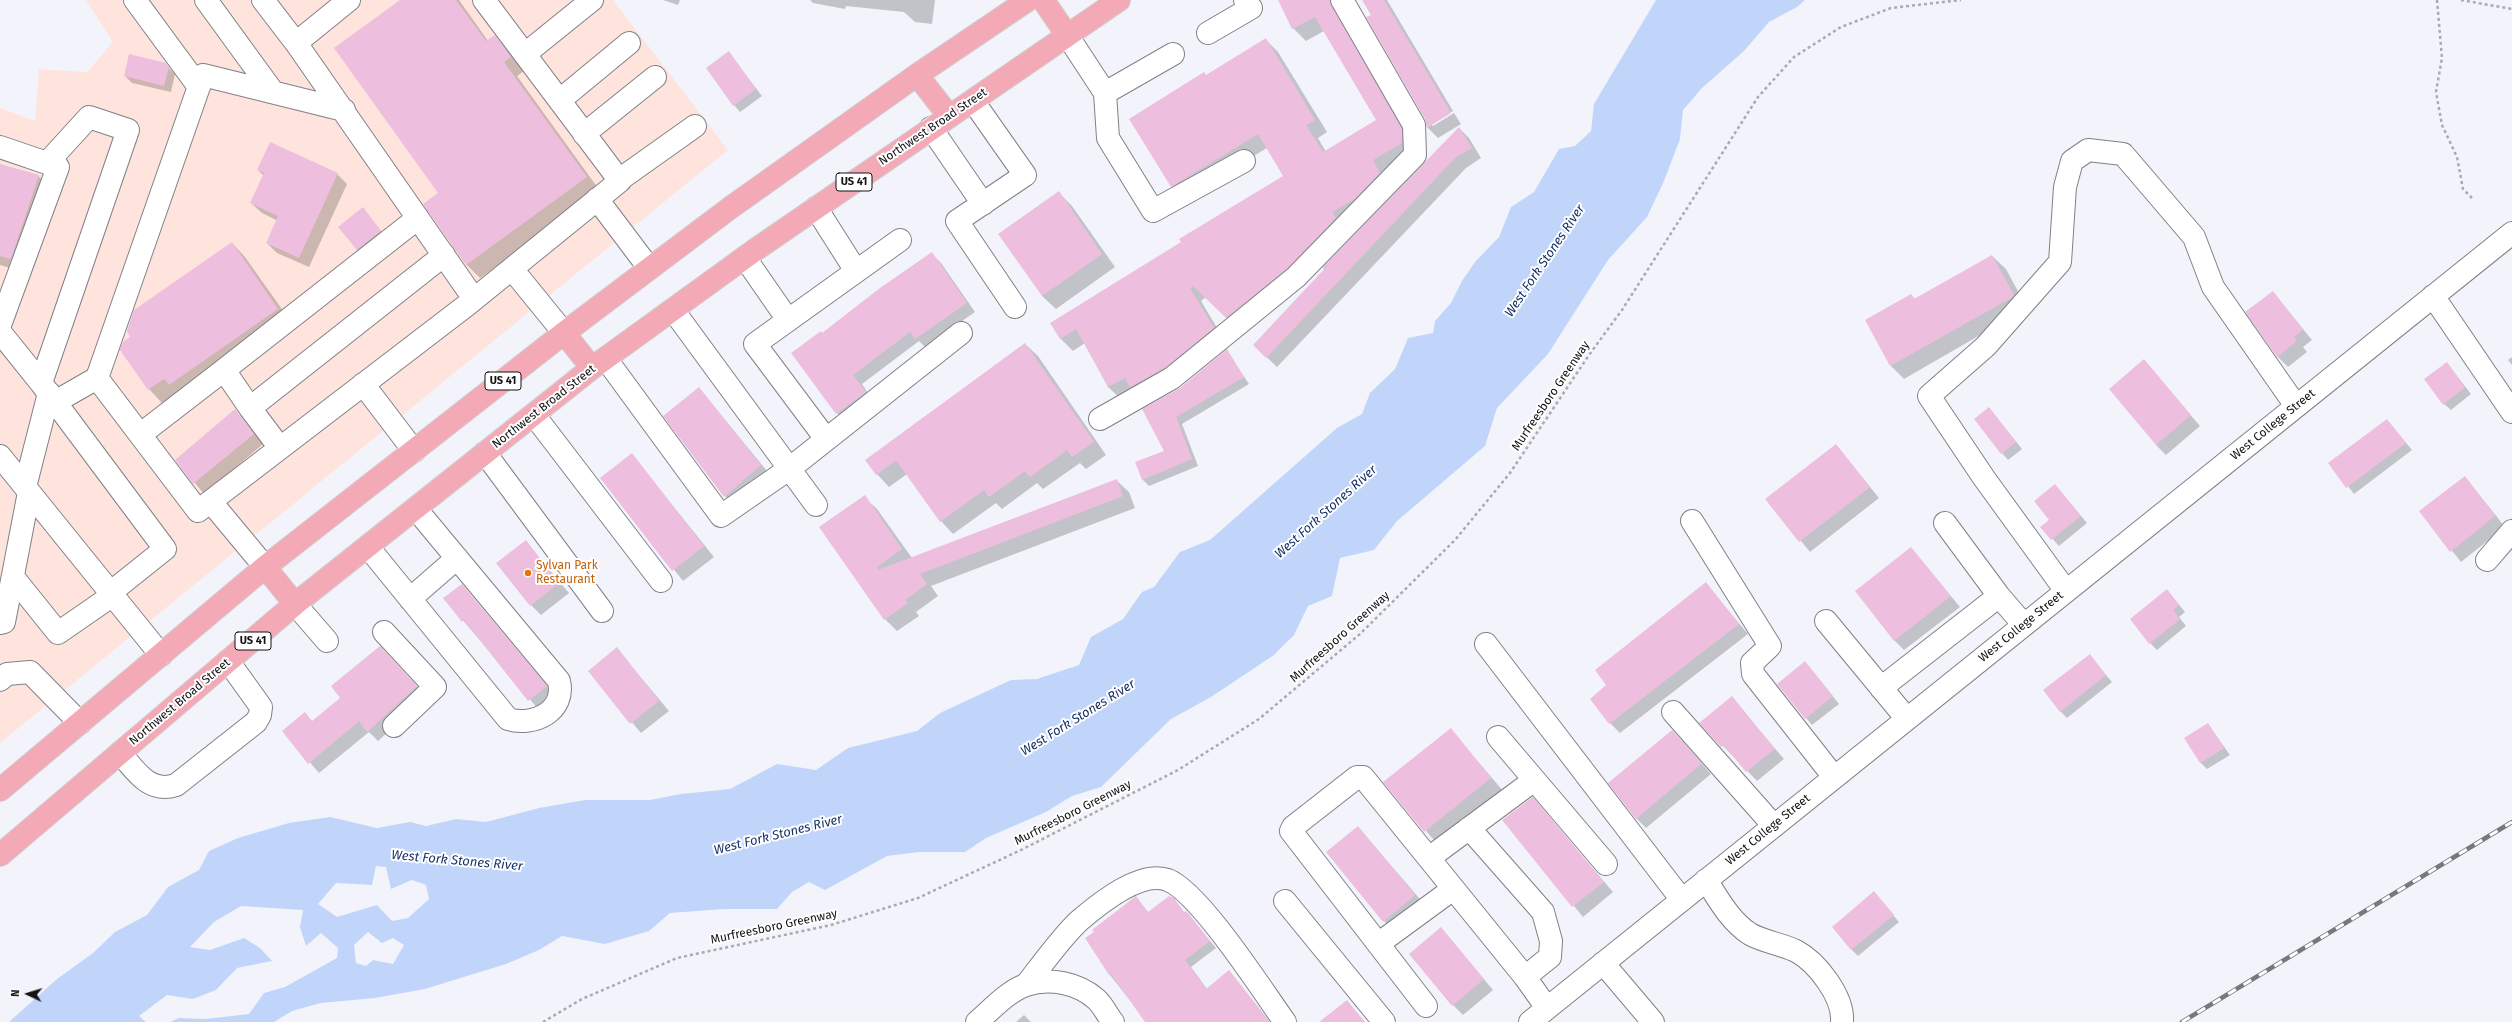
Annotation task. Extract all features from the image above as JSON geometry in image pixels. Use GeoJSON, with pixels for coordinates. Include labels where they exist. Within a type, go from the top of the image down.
{"type":"FeatureCollection","features":[{"type":"Feature","properties":{"kind":"main road","name":"US 41"},"geometry":{"type":"LineString","coordinates":[[0,790],[265,566],[564,334],[730,208],[917,75],[1028,0]]}},
{"type":"Feature","properties":{"kind":"main road"},"geometry":{"type":"LineString","coordinates":[[1043,0],[1067,35]]}},
{"type":"Feature","properties":{"kind":"main road","name":"Northwest Broad Street"},"geometry":{"type":"LineString","coordinates":[[0,856],[295,604],[599,363],[816,208],[1119,0]]}},
{"type":"Feature","properties":{"kind":"main road"},"geometry":{"type":"LineString","coordinates":[[917,75],[948,116]]}},
{"type":"Feature","properties":{"kind":"main road"},"geometry":{"type":"LineString","coordinates":[[564,334],[599,363]]}},
{"type":"Feature","properties":{"kind":"main road"},"geometry":{"type":"LineString","coordinates":[[265,566],[295,604]]}},
{"type":"Feature","properties":{"kind":"street"},"geometry":{"type":"LineString","coordinates":[[135,0],[199,87]]}},
{"type":"Feature","properties":{"kind":"street"},"geometry":{"type":"LineString","coordinates":[[206,0],[273,92]]}},
{"type":"Feature","properties":{"kind":"street"},"geometry":{"type":"LineString","coordinates":[[263,0],[344,110],[474,299]]}},
{"type":"Feature","properties":{"kind":"street"},"geometry":{"type":"LineString","coordinates":[[296,43],[349,0]]}},
{"type":"Feature","properties":{"kind":"street"},"geometry":{"type":"LineString","coordinates":[[525,54],[592,0]]}},
{"type":"Feature","properties":{"kind":"street"},"geometry":{"type":"LineString","coordinates":[[1208,33],[1251,8],[1246,0]]}},
{"type":"Feature","properties":{"kind":"street"},"geometry":{"type":"LineString","coordinates":[[1100,419],[1172,378],[1296,277],[1415,154],[1414,125],[1342,0]]}},
{"type":"Feature","properties":{"kind":"street"},"geometry":{"type":"LineString","coordinates":[[493,3],[525,54],[619,180]]}},
{"type":"Feature","properties":{"kind":"street"},"geometry":{"type":"LineString","coordinates":[[1067,35],[1105,93],[1108,138],[1153,211],[1244,161]]}},
{"type":"Feature","properties":{"kind":"street"},"geometry":{"type":"LineString","coordinates":[[560,100],[629,43]]}},
{"type":"Feature","properties":{"kind":"street"},"geometry":{"type":"LineString","coordinates":[[1105,93],[1173,54]]}},
{"type":"Feature","properties":{"kind":"street"},"geometry":{"type":"LineString","coordinates":[[97,378],[203,75],[344,110]]}},
{"type":"Feature","properties":{"kind":"street"},"geometry":{"type":"LineString","coordinates":[[584,134],[655,77]]}},
{"type":"Feature","properties":{"kind":"street"},"geometry":{"type":"LineString","coordinates":[[973,101],[1025,175],[957,221],[1015,307]]}},
{"type":"Feature","properties":{"kind":"street"},"geometry":{"type":"LineString","coordinates":[[0,623],[4,622],[27,489],[48,393],[128,130],[89,117],[47,163]]}},
{"type":"Feature","properties":{"kind":"street"},"geometry":{"type":"LineString","coordinates":[[97,378],[198,511],[474,299],[620,181],[619,180],[695,126]]}},
{"type":"Feature","properties":{"kind":"street"},"geometry":{"type":"LineString","coordinates":[[931,128],[983,204]]}},
{"type":"Feature","properties":{"kind":"street"},"geometry":{"type":"LineString","coordinates":[[0,147],[58,167],[0,326]]}},
{"type":"Feature","properties":{"kind":"street"},"geometry":{"type":"LineString","coordinates":[[2066,591],[1984,478],[1929,396],[1986,346],[2060,262],[2065,187],[2072,161],[2088,150],[2123,154],[2194,237],[2213,287],[2296,406]]}},
{"type":"Feature","properties":{"kind":"street"},"geometry":{"type":"LineString","coordinates":[[597,199],[650,268]]}},
{"type":"Feature","properties":{"kind":"street"},"geometry":{"type":"LineString","coordinates":[[816,208],[856,271]]}},
{"type":"Feature","properties":{"kind":"street"},"geometry":{"type":"LineString","coordinates":[[141,434],[418,218]]}},
{"type":"Feature","properties":{"kind":"street","name":"West College Street"},"geometry":{"type":"LineString","coordinates":[[1530,1022],[2512,234]]}},
{"type":"Feature","properties":{"kind":"street"},"geometry":{"type":"LineString","coordinates":[[826,439],[755,344],[900,240]]}},
{"type":"Feature","properties":{"kind":"street"},"geometry":{"type":"LineString","coordinates":[[250,408],[444,255]]}},
{"type":"Feature","properties":{"kind":"street"},"geometry":{"type":"LineString","coordinates":[[745,258],[788,320]]}},
{"type":"Feature","properties":{"kind":"street"},"geometry":{"type":"LineString","coordinates":[[512,269],[564,334]]}},
{"type":"Feature","properties":{"kind":"street"},"geometry":{"type":"LineString","coordinates":[[2433,296],[2512,412]]}},
{"type":"Feature","properties":{"kind":"street"},"geometry":{"type":"LineString","coordinates":[[673,310],[784,472],[816,505]]}},
{"type":"Feature","properties":{"kind":"street"},"geometry":{"type":"LineString","coordinates":[[0,332],[48,393],[165,549],[112,594],[58,633],[12,577]]}},
{"type":"Feature","properties":{"kind":"street"},"geometry":{"type":"LineString","coordinates":[[599,363],[721,516],[784,472],[961,333]]}},
{"type":"Feature","properties":{"kind":"street"},"geometry":{"type":"LineString","coordinates":[[224,370],[280,448]]}},
{"type":"Feature","properties":{"kind":"street"},"geometry":{"type":"LineString","coordinates":[[48,393],[97,378]]}},
{"type":"Feature","properties":{"kind":"street"},"geometry":{"type":"LineString","coordinates":[[363,384],[414,451]]}},
{"type":"Feature","properties":{"kind":"street"},"geometry":{"type":"LineString","coordinates":[[534,415],[661,581]]}},
{"type":"Feature","properties":{"kind":"street"},"geometry":{"type":"LineString","coordinates":[[485,454],[602,612]]}},
{"type":"Feature","properties":{"kind":"street"},"geometry":{"type":"LineString","coordinates":[[0,456],[161,654]]}},
{"type":"Feature","properties":{"kind":"street"},"geometry":{"type":"LineString","coordinates":[[211,502],[265,566]]}},
{"type":"Feature","properties":{"kind":"street"},"geometry":{"type":"LineString","coordinates":[[368,547],[508,719],[526,722],[534,721],[556,706],[562,691],[559,681],[416,509]]}},
{"type":"Feature","properties":{"kind":"street"},"geometry":{"type":"LineString","coordinates":[[1692,521],[1770,646],[1752,663],[1753,674],[1834,777]]}},
{"type":"Feature","properties":{"kind":"street"},"geometry":{"type":"LineString","coordinates":[[1945,523],[1999,596],[2024,625]]}},
{"type":"Feature","properties":{"kind":"street"},"geometry":{"type":"LineString","coordinates":[[2487,560],[2512,531]]}},
{"type":"Feature","properties":{"kind":"street"},"geometry":{"type":"LineString","coordinates":[[410,598],[457,558]]}},
{"type":"Feature","properties":{"kind":"street"},"geometry":{"type":"LineString","coordinates":[[1881,688],[1999,596]]}},
{"type":"Feature","properties":{"kind":"street"},"geometry":{"type":"LineString","coordinates":[[295,604],[327,641]]}},
{"type":"Feature","properties":{"kind":"street"},"geometry":{"type":"LineString","coordinates":[[1826,621],[1906,719]]}},
{"type":"Feature","properties":{"kind":"street"},"geometry":{"type":"LineString","coordinates":[[384,632],[434,687],[394,726]]}},
{"type":"Feature","properties":{"kind":"street"},"geometry":{"type":"LineString","coordinates":[[1486,644],[1682,900]]}},
{"type":"Feature","properties":{"kind":"street"},"geometry":{"type":"LineString","coordinates":[[120,753],[147,783],[153,786],[169,788],[176,785],[256,722],[260,715],[261,707],[228,661]]}},
{"type":"Feature","properties":{"kind":"street"},"geometry":{"type":"LineString","coordinates":[[0,680],[7,674],[30,672],[80,723]]}},
{"type":"Feature","properties":{"kind":"street"},"geometry":{"type":"LineString","coordinates":[[1673,712],[1774,826]]}},
{"type":"Feature","properties":{"kind":"street"},"geometry":{"type":"LineString","coordinates":[[1498,737],[1606,864]]}},
{"type":"Feature","properties":{"kind":"street"},"geometry":{"type":"LineString","coordinates":[[1426,1006],[1292,831],[1293,827],[1361,776],[1525,977],[1547,1008]]}},
{"type":"Feature","properties":{"kind":"street"},"geometry":{"type":"LineString","coordinates":[[1429,858],[1534,781]]}},
{"type":"Feature","properties":{"kind":"street"},"geometry":{"type":"LineString","coordinates":[[1469,828],[1543,912],[1551,941],[1550,957],[1525,977]]}},
{"type":"Feature","properties":{"kind":"street"},"geometry":{"type":"LineString","coordinates":[[977,1022],[1005,998],[1026,985],[1080,920],[1141,880],[1167,880],[1181,888],[1202,909],[1285,1022]]}},
{"type":"Feature","properties":{"kind":"street"},"geometry":{"type":"LineString","coordinates":[[1706,880],[1730,916],[1751,934],[1797,952],[1828,980],[1842,1015],[1842,1022]]}},
{"type":"Feature","properties":{"kind":"street"},"geometry":{"type":"LineString","coordinates":[[1378,944],[1453,889]]}},
{"type":"Feature","properties":{"kind":"street"},"geometry":{"type":"LineString","coordinates":[[1285,901],[1384,1022]]}},
{"type":"Feature","properties":{"kind":"street"},"geometry":{"type":"LineString","coordinates":[[1603,963],[1653,1022]]}},
{"type":"Feature","properties":{"kind":"street"},"geometry":{"type":"LineString","coordinates":[[1026,985],[1049,982],[1072,985],[1096,1000],[1113,1022]]}},
{"type":"Feature","properties":{"kind":"path","name":"Murfreesboro Greenway"},"geometry":{"type":"LineString","coordinates":[[543,1022],[582,999],[677,958],[831,925],[918,898],[1021,850],[1178,770],[1259,719],[1360,634],[1455,540],[1505,479],[1588,355],[1622,310],[1758,97],[1794,57],[1841,27],[1891,8],[1961,0]]}},
{"type":"Feature","properties":{"kind":"path"},"geometry":{"type":"LineString","coordinates":[[2437,0],[2442,58],[2436,92],[2442,125],[2457,157],[2462,189],[2472,198]]}},
{"type":"Feature","properties":{"kind":"path"},"geometry":{"type":"LineString","coordinates":[[2462,0],[2512,9]]}},
{"type":"Feature","properties":{"kind":"shaded area"},"geometry":{"type":"Polygon","coordinates":[[[86,0],[613,0],[728,150],[0,743],[0,108],[35,121],[39,69],[87,72],[113,42],[86,0]]]}},
{"type":"Feature","properties":{"kind":"water","name":"West Fork Stones River"},"geometry":{"type":"Polygon","coordinates":[[[1656,0],[1805,0],[1797,7],[1769,22],[1744,51],[1702,88],[1683,110],[1680,139],[1664,181],[1647,217],[1608,260],[1548,354],[1497,408],[1485,446],[1397,521],[1374,550],[1340,558],[1332,596],[1308,606],[1294,635],[1274,655],[1211,697],[1171,719],[1101,787],[1072,796],[1046,812],[986,838],[965,852],[919,852],[887,856],[825,890],[809,882],[792,892],[777,909],[725,909],[670,913],[649,931],[605,944],[562,936],[539,950],[506,964],[425,989],[375,998],[321,1003],[292,1011],[274,1022],[170,1022],[179,1018],[206,1019],[249,1014],[264,993],[285,987],[337,958],[338,948],[321,933],[306,946],[300,927],[303,910],[241,906],[214,922],[190,947],[210,950],[244,938],[260,948],[272,961],[237,968],[216,990],[193,999],[167,995],[139,1016],[146,1022],[9,1022],[57,979],[93,953],[115,932],[147,915],[168,887],[199,870],[209,851],[238,838],[289,823],[330,817],[377,828],[410,822],[426,826],[456,819],[486,822],[539,808],[585,800],[650,800],[681,794],[730,789],[777,764],[816,770],[848,748],[917,731],[940,713],[1011,680],[1037,679],[1079,665],[1091,637],[1123,619],[1142,592],[1154,587],[1180,552],[1210,540],[1337,428],[1362,414],[1370,393],[1395,369],[1408,338],[1433,333],[1435,321],[1451,303],[1462,281],[1475,262],[1499,237],[1511,207],[1534,192],[1559,149],[1575,146],[1591,131],[1594,104],[1656,0]],[[376,866],[372,885],[336,883],[318,904],[337,917],[377,905],[392,921],[408,918],[429,899],[426,885],[412,880],[391,889],[386,867],[376,866]],[[368,932],[354,945],[356,963],[366,966],[373,960],[393,964],[404,945],[393,938],[382,943],[368,932]]]}},
{"type":"Feature","properties":{"kind":"building"},"geometry":{"type":"Polygon","coordinates":[[[400,0],[456,0],[486,41],[495,35],[511,57],[504,62],[587,177],[466,265],[423,204],[438,193],[334,48],[400,0]]]}},
{"type":"Feature","properties":{"kind":"building"},"geometry":{"type":"Polygon","coordinates":[[[1278,0],[1329,0],[1402,129],[1402,143],[1373,160],[1380,173],[1355,199],[1332,212],[1336,218],[1288,268],[1226,318],[1193,286],[1190,288],[1214,328],[1165,368],[1130,387],[1125,378],[1108,387],[1076,329],[1060,339],[1050,323],[1181,242],[1179,239],[1283,176],[1258,134],[1171,187],[1129,119],[1204,72],[1206,75],[1266,38],[1315,120],[1306,125],[1323,152],[1376,120],[1315,17],[1292,29],[1278,0]]]}},
{"type":"Feature","properties":{"kind":"building"},"geometry":{"type":"Polygon","coordinates":[[[1362,0],[1384,0],[1451,113],[1427,128],[1425,119],[1366,17],[1371,15],[1362,0]]]}},
{"type":"Feature","properties":{"kind":"building"},"geometry":{"type":"Polygon","coordinates":[[[729,51],[756,89],[733,106],[706,68],[729,51]]]}},
{"type":"Feature","properties":{"kind":"building"},"geometry":{"type":"Polygon","coordinates":[[[129,54],[166,63],[169,67],[164,86],[124,76],[129,54]]]}},
{"type":"Feature","properties":{"kind":"building"},"geometry":{"type":"Polygon","coordinates":[[[1459,127],[1472,148],[1455,158],[1266,358],[1253,345],[1328,265],[1322,268],[1459,127]]]}},
{"type":"Feature","properties":{"kind":"building"},"geometry":{"type":"Polygon","coordinates":[[[270,142],[338,173],[299,258],[266,243],[278,216],[250,203],[264,173],[257,170],[270,142]]]}},
{"type":"Feature","properties":{"kind":"building"},"geometry":{"type":"Polygon","coordinates":[[[0,164],[39,175],[11,259],[0,256],[0,164]]]}},
{"type":"Feature","properties":{"kind":"building"},"geometry":{"type":"Polygon","coordinates":[[[1059,191],[1102,254],[1042,296],[998,234],[1059,191]]]}},
{"type":"Feature","properties":{"kind":"building"},"geometry":{"type":"Polygon","coordinates":[[[363,207],[381,231],[357,250],[338,227],[363,207]]]}},
{"type":"Feature","properties":{"kind":"building"},"geometry":{"type":"Polygon","coordinates":[[[232,242],[278,309],[169,385],[164,379],[148,390],[120,350],[123,342],[130,337],[127,331],[134,310],[232,242]]]}},
{"type":"Feature","properties":{"kind":"building"},"geometry":{"type":"Polygon","coordinates":[[[932,252],[967,303],[915,339],[910,332],[853,375],[866,392],[836,414],[791,353],[821,331],[822,333],[880,288],[932,252]]]}},
{"type":"Feature","properties":{"kind":"building"},"geometry":{"type":"Polygon","coordinates":[[[1992,255],[2014,295],[1890,366],[1865,320],[1911,294],[1914,299],[1992,255]]]}},
{"type":"Feature","properties":{"kind":"building"},"geometry":{"type":"Polygon","coordinates":[[[2273,291],[2303,330],[2294,337],[2297,341],[2277,357],[2245,312],[2273,291]]]}},
{"type":"Feature","properties":{"kind":"building"},"geometry":{"type":"Polygon","coordinates":[[[1025,343],[1094,442],[1072,457],[1067,450],[1030,477],[1025,471],[989,497],[984,490],[940,522],[896,460],[876,475],[865,460],[1025,343]]]}},
{"type":"Feature","properties":{"kind":"building"},"geometry":{"type":"Polygon","coordinates":[[[1227,349],[1244,377],[1176,417],[1192,459],[1142,480],[1135,462],[1164,451],[1142,409],[1180,388],[1227,349]]]}},
{"type":"Feature","properties":{"kind":"building"},"geometry":{"type":"Polygon","coordinates":[[[2144,359],[2191,415],[2156,445],[2109,389],[2144,359]]]}},
{"type":"Feature","properties":{"kind":"building"},"geometry":{"type":"Polygon","coordinates":[[[2447,362],[2465,387],[2443,405],[2424,379],[2447,362]]]}},
{"type":"Feature","properties":{"kind":"building"},"geometry":{"type":"Polygon","coordinates":[[[699,387],[761,465],[724,497],[663,416],[699,387]]]}},
{"type":"Feature","properties":{"kind":"building"},"geometry":{"type":"Polygon","coordinates":[[[1989,407],[2016,442],[2001,454],[1974,419],[1989,407]]]}},
{"type":"Feature","properties":{"kind":"building"},"geometry":{"type":"Polygon","coordinates":[[[235,409],[254,434],[193,484],[175,460],[235,409]]]}},
{"type":"Feature","properties":{"kind":"building"},"geometry":{"type":"Polygon","coordinates":[[[2387,419],[2406,443],[2346,488],[2328,463],[2387,419]]]}},
{"type":"Feature","properties":{"kind":"building"},"geometry":{"type":"Polygon","coordinates":[[[1836,444],[1870,487],[1799,542],[1765,499],[1836,444]]]}},
{"type":"Feature","properties":{"kind":"building"},"geometry":{"type":"Polygon","coordinates":[[[632,453],[704,546],[672,571],[600,478],[632,453]]]}},
{"type":"Feature","properties":{"kind":"building"},"geometry":{"type":"Polygon","coordinates":[[[2465,476],[2495,516],[2450,552],[2419,511],[2465,476]]]}},
{"type":"Feature","properties":{"kind":"building"},"geometry":{"type":"Polygon","coordinates":[[[1117,479],[1123,496],[920,574],[927,584],[905,600],[908,603],[884,620],[819,527],[865,495],[902,549],[877,567],[878,570],[1117,479]]]}},
{"type":"Feature","properties":{"kind":"building"},"geometry":{"type":"Polygon","coordinates":[[[2055,484],[2081,516],[2051,540],[2040,527],[2049,520],[2034,501],[2055,484]]]}},
{"type":"Feature","properties":{"kind":"building","name":"Sylvan Park Restaurant"},"geometry":{"type":"Polygon","coordinates":[[[526,540],[559,583],[530,606],[496,563],[526,540]]]}},
{"type":"Feature","properties":{"kind":"building"},"geometry":{"type":"Polygon","coordinates":[[[1911,547],[1951,596],[1894,641],[1855,591],[1911,547]]]}},
{"type":"Feature","properties":{"kind":"building"},"geometry":{"type":"Polygon","coordinates":[[[1706,582],[1739,624],[1609,724],[1590,699],[1606,685],[1595,670],[1706,582]]]}},
{"type":"Feature","properties":{"kind":"building"},"geometry":{"type":"Polygon","coordinates":[[[462,584],[547,686],[528,701],[464,620],[462,622],[443,598],[462,584]]]}},
{"type":"Feature","properties":{"kind":"building"},"geometry":{"type":"Polygon","coordinates":[[[2167,589],[2179,605],[2173,610],[2180,619],[2149,644],[2130,619],[2167,589]]]}},
{"type":"Feature","properties":{"kind":"building"},"geometry":{"type":"Polygon","coordinates":[[[380,646],[417,686],[367,732],[359,721],[308,764],[282,731],[305,712],[312,721],[340,698],[331,686],[380,646]]]}},
{"type":"Feature","properties":{"kind":"building"},"geometry":{"type":"Polygon","coordinates":[[[617,647],[659,701],[630,724],[588,671],[617,647]]]}},
{"type":"Feature","properties":{"kind":"building"},"geometry":{"type":"Polygon","coordinates":[[[2090,654],[2106,675],[2060,712],[2043,690],[2090,654]]]}},
{"type":"Feature","properties":{"kind":"building"},"geometry":{"type":"Polygon","coordinates":[[[1805,661],[1833,696],[1805,719],[1777,684],[1805,661]]]}},
{"type":"Feature","properties":{"kind":"building"},"geometry":{"type":"Polygon","coordinates":[[[1732,696],[1775,749],[1746,772],[1724,745],[1721,747],[1699,723],[1732,696]]]}},
{"type":"Feature","properties":{"kind":"building"},"geometry":{"type":"Polygon","coordinates":[[[2208,723],[2224,748],[2200,763],[2184,738],[2208,723]]]}},
{"type":"Feature","properties":{"kind":"building"},"geometry":{"type":"Polygon","coordinates":[[[1451,728],[1491,778],[1424,832],[1383,782],[1451,728]]]}},
{"type":"Feature","properties":{"kind":"building"},"geometry":{"type":"Polygon","coordinates":[[[1672,730],[1702,763],[1636,819],[1608,783],[1672,730]]]}},
{"type":"Feature","properties":{"kind":"building"},"geometry":{"type":"Polygon","coordinates":[[[1533,797],[1604,882],[1572,907],[1502,820],[1533,797]]]}},
{"type":"Feature","properties":{"kind":"building"},"geometry":{"type":"Polygon","coordinates":[[[1358,826],[1415,895],[1383,922],[1326,852],[1358,826]]]}},
{"type":"Feature","properties":{"kind":"building"},"geometry":{"type":"Polygon","coordinates":[[[1874,891],[1894,915],[1851,950],[1832,927],[1874,891]]]}},
{"type":"Feature","properties":{"kind":"building"},"geometry":{"type":"Polygon","coordinates":[[[1136,896],[1148,912],[1169,896],[1174,898],[1184,912],[1186,911],[1189,914],[1210,941],[1185,960],[1206,989],[1229,970],[1270,1022],[1145,1022],[1111,974],[1109,975],[1085,938],[1094,932],[1092,930],[1136,896]]]}},
{"type":"Feature","properties":{"kind":"building"},"geometry":{"type":"Polygon","coordinates":[[[1441,927],[1484,979],[1452,1006],[1409,954],[1441,927]]]}},
{"type":"Feature","properties":{"kind":"building"},"geometry":{"type":"Polygon","coordinates":[[[1347,1000],[1364,1022],[1319,1022],[1347,1000]]]}},
{"type":"Feature","properties":{"kind":"railway"},"geometry":{"type":"LineString","coordinates":[[2182,1022],[2512,822]]}},
{"type":"Feature","properties":{"kind":"place","name":"Sylvan Park Restaurant"},"geometry":{"type":"Point","coordinates":[528,573]}}]}
